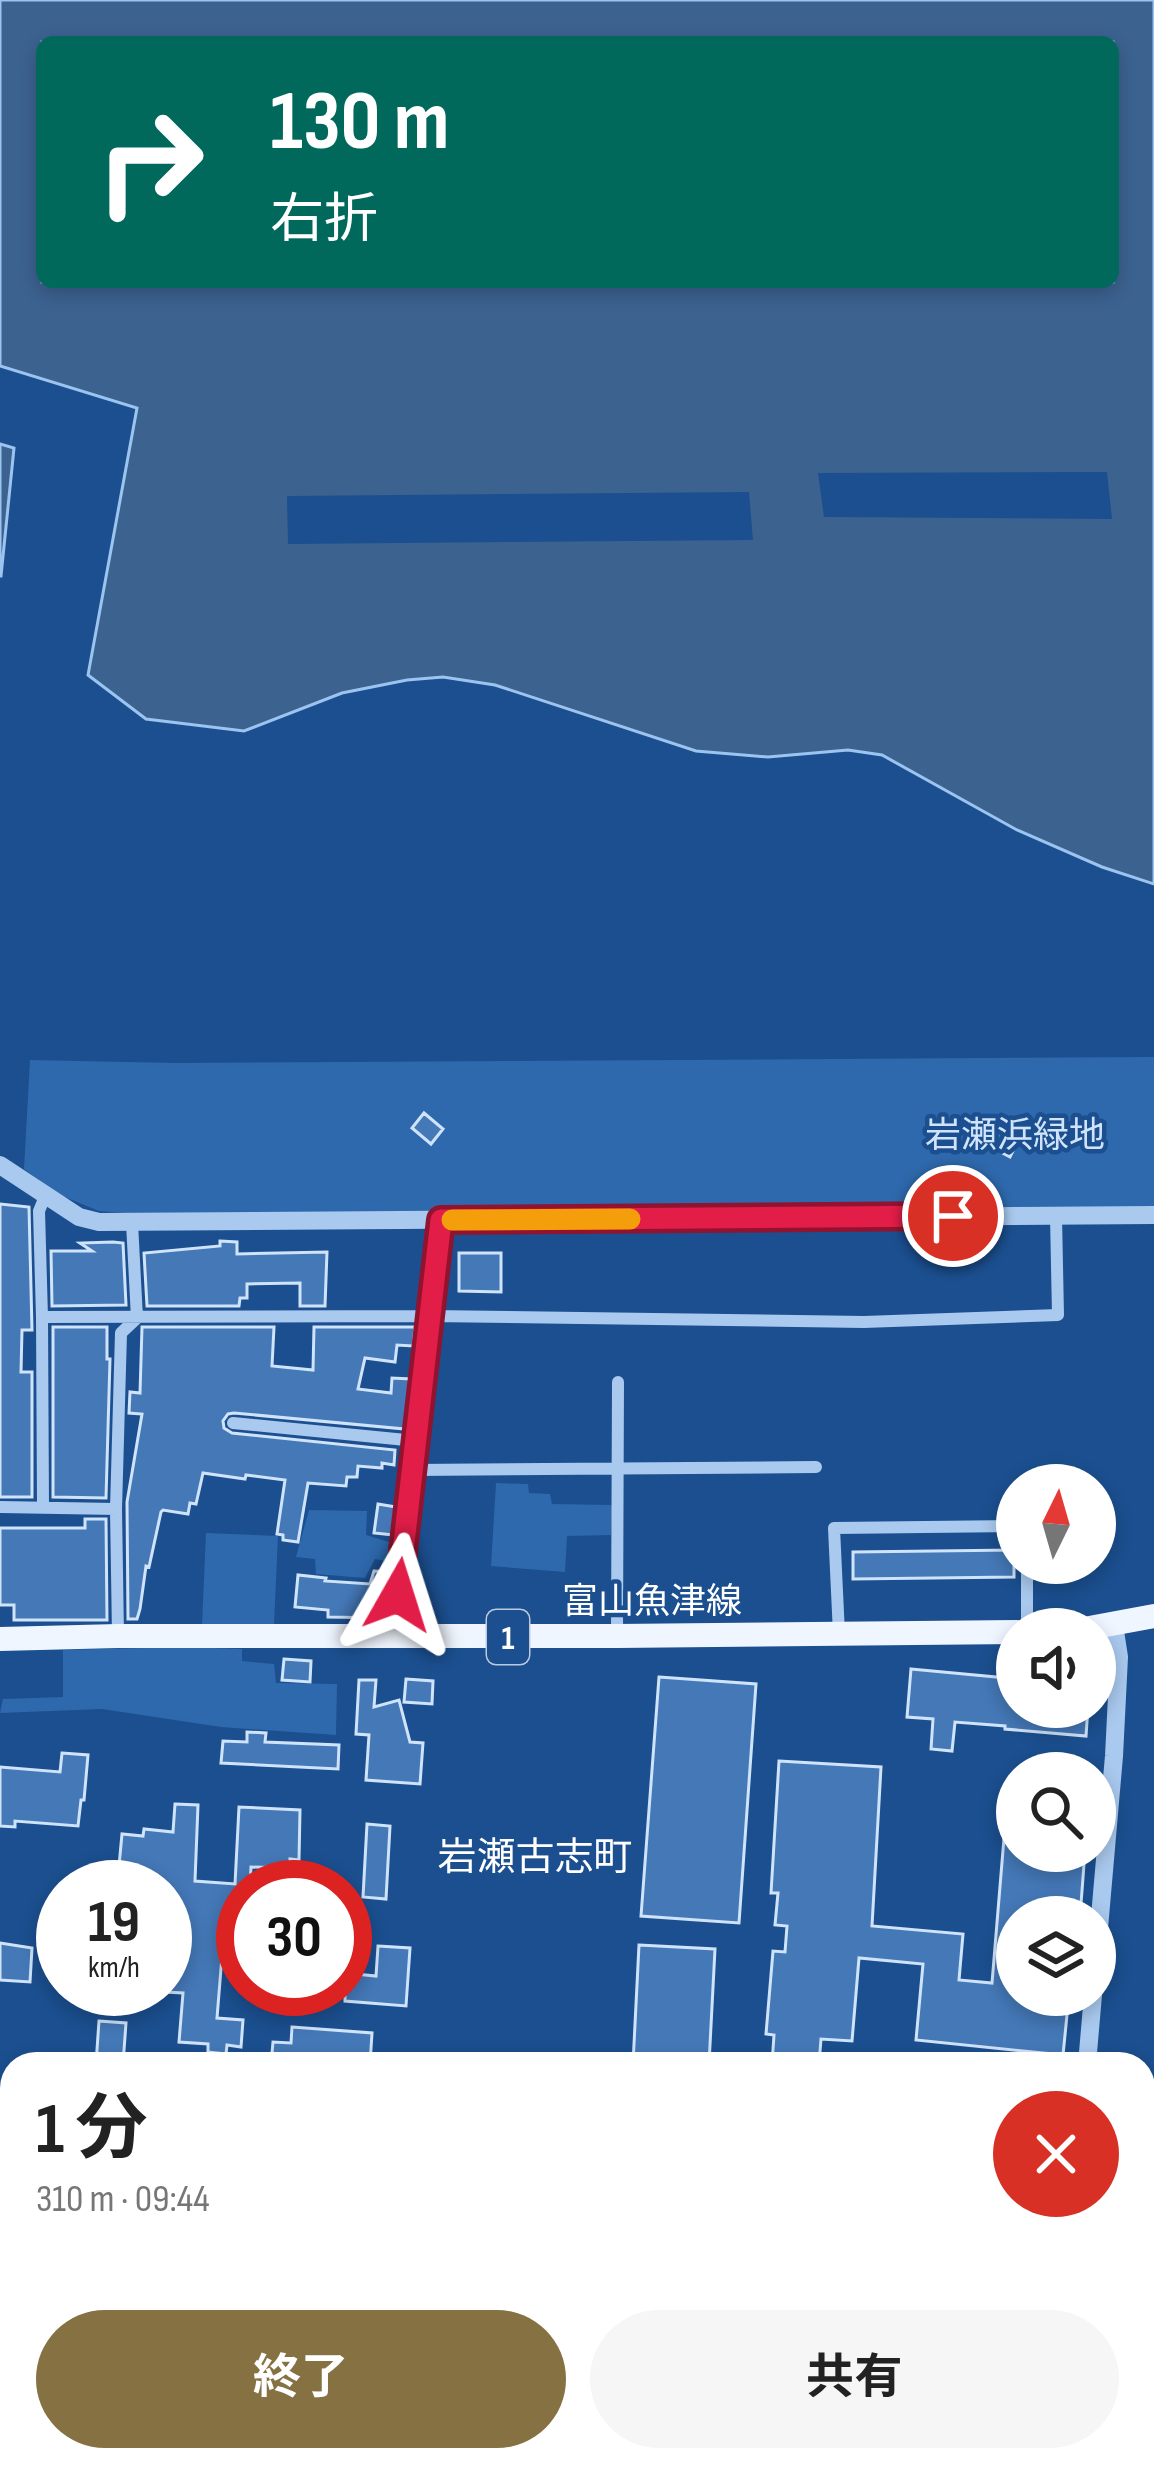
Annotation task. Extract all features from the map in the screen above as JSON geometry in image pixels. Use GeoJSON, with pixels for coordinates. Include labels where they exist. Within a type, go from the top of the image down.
{"type":"FeatureCollection","features":[{"type":"Feature","properties":{"kind":"main road"},"geometry":{"type":"LineString","coordinates":[[1116,1625],[1154,1616]]}},
{"type":"Feature","properties":{"kind":"main road","name":"富山魚津線"},"geometry":{"type":"LineString","coordinates":[[0,1639],[996,1631]]}},
{"type":"Feature","properties":{"kind":"street"},"geometry":{"type":"LineString","coordinates":[[0,1165],[80,1217],[99,1222],[1154,1215]]}},
{"type":"Feature","properties":{"kind":"street"},"geometry":{"type":"LineString","coordinates":[[43,1507],[39,1211],[46,1195]]}},
{"type":"Feature","properties":{"kind":"street"},"geometry":{"type":"LineString","coordinates":[[42,1317],[864,1322],[1058,1315],[1056,1216]]}},
{"type":"Feature","properties":{"kind":"street"},"geometry":{"type":"LineString","coordinates":[[394,1637],[441,1220]]}},
{"type":"Feature","properties":{"kind":"street"},"geometry":{"type":"LineString","coordinates":[[118,1636],[121,1333],[137,1318],[132,1223]]}},
{"type":"Feature","properties":{"kind":"street"},"geometry":{"type":"LineString","coordinates":[[617,1636],[618,1382]]}},
{"type":"Feature","properties":{"kind":"street"},"geometry":{"type":"LineString","coordinates":[[233,1423],[416,1441]]}},
{"type":"Feature","properties":{"kind":"street"},"geometry":{"type":"LineString","coordinates":[[412,1470],[817,1467]]}},
{"type":"Feature","properties":{"kind":"street"},"geometry":{"type":"LineString","coordinates":[[0,1507],[116,1509]]}},
{"type":"Feature","properties":{"kind":"street"},"geometry":{"type":"LineString","coordinates":[[839,1634],[834,1528],[996,1526]]}},
{"type":"Feature","properties":{"kind":"street"},"geometry":{"type":"LineString","coordinates":[[1116,1638],[1116,1716]]}},
{"type":"Feature","properties":{"kind":"street"},"geometry":{"type":"LineString","coordinates":[[1101,1896],[1115,1728]]}},
{"type":"Feature","properties":{"kind":"street"},"geometry":{"type":"LineString","coordinates":[[1088,2052],[1091,2016]]}},
{"type":"Feature","properties":{"kind":"green space","name":"岩瀬浜緑地"},"geometry":{"type":"Polygon","coordinates":[[[1154,1057],[1154,1209],[152,1215],[99,1211],[60,1195],[24,1169],[30,1060],[1154,1057]]]}},
{"type":"Feature","properties":{"kind":"green space"},"geometry":{"type":"Polygon","coordinates":[[[496,1483],[528,1484],[529,1493],[550,1494],[552,1504],[612,1505],[611,1535],[567,1536],[565,1572],[491,1566],[496,1483]]]}},
{"type":"Feature","properties":{"kind":"green space"},"geometry":{"type":"Polygon","coordinates":[[[309,1510],[367,1511],[366,1535],[389,1542],[387,1561],[375,1559],[365,1578],[316,1574],[315,1559],[296,1557],[309,1510]]]}},
{"type":"Feature","properties":{"kind":"green space"},"geometry":{"type":"Polygon","coordinates":[[[206,1533],[278,1536],[274,1625],[202,1624],[206,1533]]]}},
{"type":"Feature","properties":{"kind":"green space"},"geometry":{"type":"Polygon","coordinates":[[[242,1649],[242,1661],[274,1664],[276,1683],[337,1684],[336,1735],[221,1727],[102,1709],[0,1713],[3,1699],[63,1697],[63,1650],[242,1649]]]}},
{"type":"Feature","properties":{"kind":"shaded area"},"geometry":{"type":"Polygon","coordinates":[[[0,0],[1154,0],[1154,884],[1017,830],[882,755],[848,750],[768,757],[696,751],[495,685],[443,677],[407,680],[342,693],[244,731],[146,719],[88,675],[137,408],[0,366],[0,0]]]}},
{"type":"Feature","properties":{"kind":"shaded area"},"geometry":{"type":"Polygon","coordinates":[[[0,444],[14,448],[1,576],[0,576],[0,444]]]}},
{"type":"Feature","properties":{"kind":"pier"},"geometry":{"type":"Polygon","coordinates":[[[1107,472],[1112,519],[824,517],[818,473],[1107,472]]]}},
{"type":"Feature","properties":{"kind":"pier"},"geometry":{"type":"Polygon","coordinates":[[[749,492],[753,540],[288,544],[287,496],[749,492]]]}},
{"type":"Feature","properties":{"kind":"building"},"geometry":{"type":"Polygon","coordinates":[[[424,1113],[443,1129],[431,1144],[412,1128],[424,1113]]]}},
{"type":"Feature","properties":{"kind":"building"},"geometry":{"type":"Polygon","coordinates":[[[992,1127],[1018,1141],[1010,1157],[984,1143],[992,1127]]]}},
{"type":"Feature","properties":{"kind":"building"},"geometry":{"type":"Polygon","coordinates":[[[0,1204],[29,1207],[32,1330],[22,1330],[21,1372],[32,1372],[32,1497],[0,1497],[0,1204]]]}},
{"type":"Feature","properties":{"kind":"building"},"geometry":{"type":"Polygon","coordinates":[[[220,1241],[237,1242],[237,1254],[327,1252],[325,1306],[300,1306],[300,1283],[247,1284],[247,1298],[240,1298],[239,1306],[147,1306],[144,1253],[220,1246],[220,1241]]]}},
{"type":"Feature","properties":{"kind":"building"},"geometry":{"type":"Polygon","coordinates":[[[80,1243],[123,1243],[126,1305],[52,1306],[51,1251],[92,1251],[80,1243]]]}},
{"type":"Feature","properties":{"kind":"building"},"geometry":{"type":"Polygon","coordinates":[[[459,1253],[501,1253],[501,1292],[459,1291],[459,1253]]]}},
{"type":"Feature","properties":{"kind":"building"},"geometry":{"type":"Polygon","coordinates":[[[53,1327],[107,1327],[106,1498],[53,1497],[53,1327]]]}},
{"type":"Feature","properties":{"kind":"building"},"geometry":{"type":"Polygon","coordinates":[[[142,1327],[274,1327],[272,1366],[313,1370],[314,1327],[415,1327],[413,1346],[397,1345],[395,1362],[365,1358],[358,1389],[391,1393],[392,1378],[411,1379],[405,1429],[234,1413],[223,1421],[232,1433],[395,1450],[394,1465],[358,1466],[357,1477],[347,1477],[346,1486],[308,1483],[298,1542],[277,1534],[285,1480],[203,1473],[196,1504],[190,1503],[188,1514],[161,1512],[137,1619],[128,1619],[127,1502],[142,1414],[129,1413],[130,1392],[140,1393],[142,1327]]]}},
{"type":"Feature","properties":{"kind":"building"},"geometry":{"type":"Polygon","coordinates":[[[378,1504],[396,1507],[394,1535],[374,1533],[378,1504]]]}},
{"type":"Feature","properties":{"kind":"building"},"geometry":{"type":"Polygon","coordinates":[[[85,1519],[106,1519],[107,1620],[14,1620],[14,1605],[0,1605],[0,1528],[85,1528],[85,1519]]]}},
{"type":"Feature","properties":{"kind":"building"},"geometry":{"type":"Polygon","coordinates":[[[996,1550],[996,1577],[853,1579],[853,1552],[996,1550]]]}},
{"type":"Feature","properties":{"kind":"building"},"geometry":{"type":"Polygon","coordinates":[[[374,1571],[390,1572],[385,1618],[328,1617],[328,1610],[295,1607],[298,1575],[370,1584],[374,1571]]]}},
{"type":"Feature","properties":{"kind":"building"},"geometry":{"type":"Polygon","coordinates":[[[284,1659],[311,1661],[310,1682],[282,1680],[284,1659]]]}},
{"type":"Feature","properties":{"kind":"building"},"geometry":{"type":"Polygon","coordinates":[[[911,1669],[996,1677],[996,1725],[955,1722],[952,1751],[931,1749],[933,1719],[907,1717],[911,1669]]]}},
{"type":"Feature","properties":{"kind":"building"},"geometry":{"type":"Polygon","coordinates":[[[659,1677],[756,1684],[739,1923],[641,1916],[659,1677]]]}},
{"type":"Feature","properties":{"kind":"building"},"geometry":{"type":"Polygon","coordinates":[[[406,1679],[433,1681],[432,1704],[404,1702],[406,1679]]]}},
{"type":"Feature","properties":{"kind":"building"},"geometry":{"type":"Polygon","coordinates":[[[359,1680],[376,1680],[374,1707],[399,1700],[410,1742],[423,1743],[420,1784],[366,1780],[369,1735],[356,1734],[359,1680]]]}},
{"type":"Feature","properties":{"kind":"building"},"geometry":{"type":"Polygon","coordinates":[[[1005,1728],[1087,1728],[1086,1736],[1005,1728]]]}},
{"type":"Feature","properties":{"kind":"building"},"geometry":{"type":"Polygon","coordinates":[[[247,1732],[266,1733],[265,1742],[339,1745],[338,1769],[221,1763],[223,1741],[247,1742],[247,1732]]]}},
{"type":"Feature","properties":{"kind":"building"},"geometry":{"type":"Polygon","coordinates":[[[62,1753],[88,1755],[78,1826],[15,1821],[15,1827],[0,1826],[0,1767],[60,1772],[62,1753]]]}},
{"type":"Feature","properties":{"kind":"building"},"geometry":{"type":"Polygon","coordinates":[[[779,1761],[881,1767],[872,1926],[963,1934],[959,1980],[992,1983],[996,1935],[996,2016],[1067,2016],[1063,2052],[916,2040],[923,1964],[859,1958],[852,2041],[821,2039],[820,2052],[773,2052],[774,2035],[766,2034],[773,1951],[785,1952],[787,1926],[775,1925],[778,1893],[771,1893],[779,1761]]]}},
{"type":"Feature","properties":{"kind":"building"},"geometry":{"type":"Polygon","coordinates":[[[175,1804],[198,1805],[195,1881],[216,1883],[216,2016],[243,2020],[241,2047],[227,2045],[226,2052],[208,2052],[208,2044],[179,2042],[181,2016],[192,2016],[192,1860],[120,1860],[122,1834],[143,1836],[144,1829],[173,1832],[175,1804]]]}},
{"type":"Feature","properties":{"kind":"building"},"geometry":{"type":"Polygon","coordinates":[[[239,1807],[300,1810],[299,1860],[236,1860],[239,1807]]]}},
{"type":"Feature","properties":{"kind":"building"},"geometry":{"type":"Polygon","coordinates":[[[367,1824],[390,1826],[386,1899],[372,1898],[372,1860],[365,1860],[367,1824]]]}},
{"type":"Feature","properties":{"kind":"building"},"geometry":{"type":"Polygon","coordinates":[[[1001,1872],[1083,1872],[1082,1896],[999,1896],[1001,1872]]]}},
{"type":"Feature","properties":{"kind":"building"},"geometry":{"type":"Polygon","coordinates":[[[0,1943],[32,1948],[30,1982],[0,1980],[0,1943]]]}},
{"type":"Feature","properties":{"kind":"building"},"geometry":{"type":"Polygon","coordinates":[[[639,1945],[715,1949],[710,2052],[634,2052],[639,1945]]]}},
{"type":"Feature","properties":{"kind":"building"},"geometry":{"type":"Polygon","coordinates":[[[378,1946],[410,1948],[406,2006],[372,2003],[372,1976],[376,1976],[378,1946]]]}},
{"type":"Feature","properties":{"kind":"building"},"geometry":{"type":"Polygon","coordinates":[[[99,2021],[126,2023],[124,2052],[97,2052],[99,2021]]]}},
{"type":"Feature","properties":{"kind":"building"},"geometry":{"type":"Polygon","coordinates":[[[292,2027],[372,2033],[371,2052],[272,2052],[273,2042],[291,2043],[292,2027]]]}},
{"type":"Feature","properties":{"kind":"slow traffic"},"geometry":{"type":"LineString","coordinates":[[452,1220],[630,1219]]}},
{"type":"Feature","properties":{"kind":"district","name":"岩瀬古志町"},"geometry":{"type":"Point","coordinates":[535,1856]}},
{"type":"Feature","properties":{"kind":"route"},"geometry":{"type":"LineString","coordinates":[[398,1595],[441,1220],[953,1216]]}}]}
